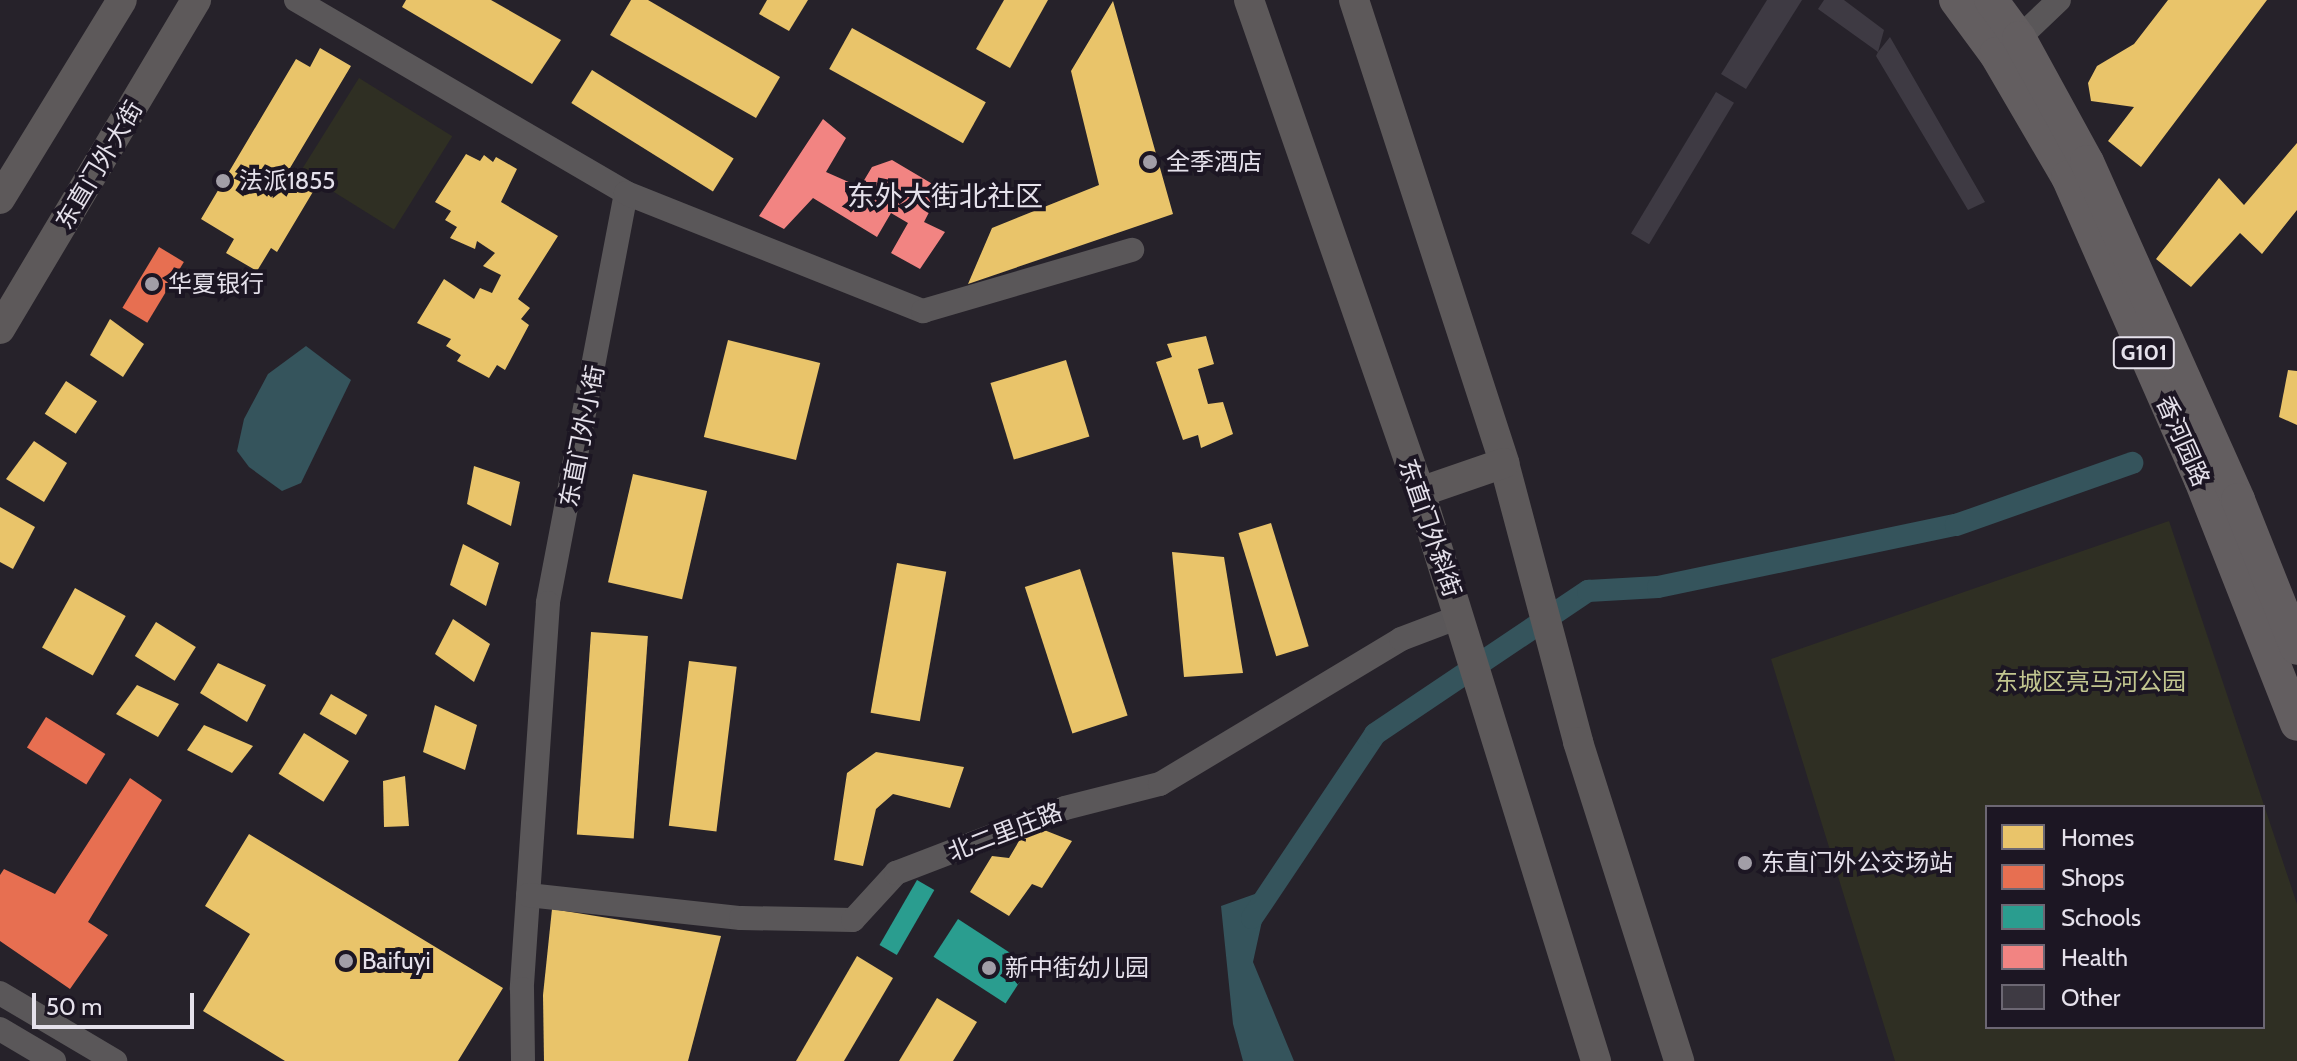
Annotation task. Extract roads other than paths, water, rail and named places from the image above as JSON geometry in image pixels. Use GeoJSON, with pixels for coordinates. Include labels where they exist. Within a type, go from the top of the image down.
{"type":"FeatureCollection","features":[{"type":"Feature","properties":{"kind":"highway","name":"香河园路"},"geometry":{"type":"LineString","coordinates":[[1956,0],[1996,54],[2068,177],[2201,480],[2297,724]]}},
{"type":"Feature","properties":{"kind":"highway","name":"香河园路"},"geometry":{"type":"LineString","coordinates":[[1991,0],[2019,38],[2087,162],[2170,342],[2297,648]]}},
{"type":"Feature","properties":{"kind":"main road"},"geometry":{"type":"LineString","coordinates":[[0,199],[122,0]]}},
{"type":"Feature","properties":{"kind":"main road","name":"东直门外大街"},"geometry":{"type":"LineString","coordinates":[[0,329],[196,0]]}},
{"type":"Feature","properties":{"kind":"main road","name":"东直门外斜街"},"geometry":{"type":"LineString","coordinates":[[1249,0],[1420,492],[1492,738],[1596,1061]]}},
{"type":"Feature","properties":{"kind":"main road"},"geometry":{"type":"LineString","coordinates":[[1354,0],[1504,463],[1536,597],[1679,1061]]}},
{"type":"Feature","properties":{"kind":"main road"},"geometry":{"type":"LineString","coordinates":[[1420,492],[1504,463]]}},
{"type":"Feature","properties":{"kind":"street"},"geometry":{"type":"LineString","coordinates":[[296,0],[626,193],[923,311],[1132,250]]}},
{"type":"Feature","properties":{"kind":"street"},"geometry":{"type":"LineString","coordinates":[[2019,38],[2059,0]]}},
{"type":"Feature","properties":{"kind":"street","name":"东直门外小街"},"geometry":{"type":"LineString","coordinates":[[523,1061],[528,895],[548,603],[626,193]]}},
{"type":"Feature","properties":{"kind":"street","name":"北二里庄路"},"geometry":{"type":"LineString","coordinates":[[528,895],[741,918],[853,920],[896,873],[1065,808],[1160,784],[1401,639],[1459,617]]}},
{"type":"Feature","properties":{"kind":"street"},"geometry":{"type":"LineString","coordinates":[[0,993],[115,1061]]}},
{"type":"Feature","properties":{"kind":"street"},"geometry":{"type":"LineString","coordinates":[[0,1029],[54,1061]]}},
{"type":"Feature","properties":{"kind":"water"},"geometry":{"type":"Polygon","coordinates":[[[306,346],[351,380],[301,483],[282,491],[249,467],[237,451],[244,419],[268,374],[306,346]]]}},
{"type":"Feature","properties":{"kind":"water"},"geometry":{"type":"Polygon","coordinates":[[[1269,889],[1253,962],[1294,1061],[1243,1061],[1233,1024],[1221,906],[1269,889]]]}},
{"type":"Feature","properties":{"kind":"waterway"},"geometry":{"type":"LineString","coordinates":[[1252,918],[1375,734],[1588,591],[1658,587],[1956,525],[2132,463]]}},
{"type":"Feature","properties":{"kind":"place","name":"全季酒店"},"geometry":{"type":"Point","coordinates":[1150,162]}},
{"type":"Feature","properties":{"kind":"place","name":"法派1855"},"geometry":{"type":"Point","coordinates":[223,181]}},
{"type":"Feature","properties":{"kind":"place","name":"华夏银行"},"geometry":{"type":"Point","coordinates":[152,284]}},
{"type":"Feature","properties":{"kind":"place","name":"东直门外公交场站"},"geometry":{"type":"Point","coordinates":[1745,863]}},
{"type":"Feature","properties":{"kind":"place","name":"Baifuyi"},"geometry":{"type":"Point","coordinates":[346,961]}},
{"type":"Feature","properties":{"kind":"place","name":"新中街幼儿园"},"geometry":{"type":"Point","coordinates":[989,968]}},
{"type":"Feature","properties":{"kind":"district","name":"东外大街北社区"},"geometry":{"type":"Point","coordinates":[945,196]}},
{"type":"Feature","properties":{"kind":"park label","name":"东城区亮马河公园"},"geometry":{"type":"Point","coordinates":[2090,682]}}]}
